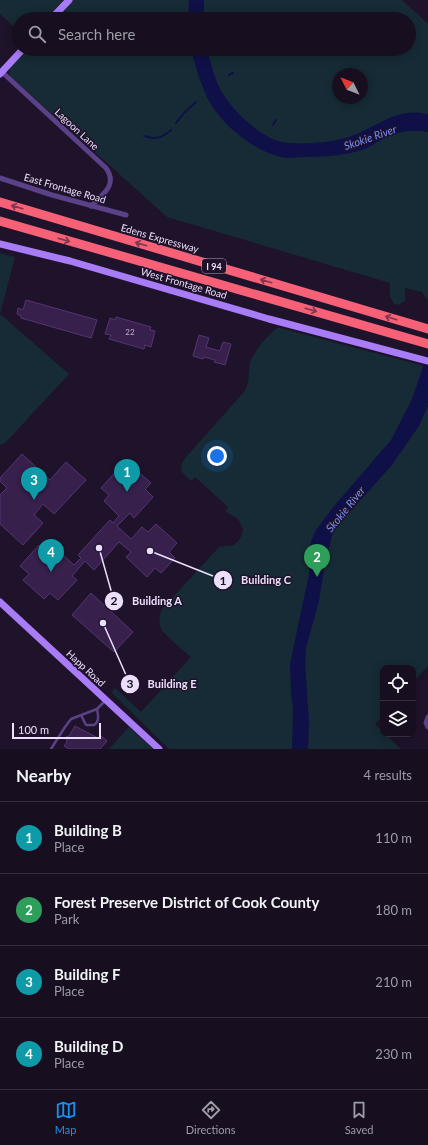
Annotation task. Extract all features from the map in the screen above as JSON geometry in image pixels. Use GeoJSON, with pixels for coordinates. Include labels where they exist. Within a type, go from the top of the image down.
{"type":"FeatureCollection","features":[{"type":"Feature","properties":{"kind":"highway","name":"Edens Expressway"},"geometry":{"type":"LineString","coordinates":[[0,202],[428,329]]}},
{"type":"Feature","properties":{"kind":"highway","name":"I 94"},"geometry":{"type":"LineString","coordinates":[[0,221],[428,344]]}},
{"type":"Feature","properties":{"kind":"street"},"geometry":{"type":"LineString","coordinates":[[58,12],[69,0]]}},
{"type":"Feature","properties":{"kind":"street"},"geometry":{"type":"LineString","coordinates":[[1,73],[17,56]]}},
{"type":"Feature","properties":{"kind":"street","name":"Lagoon Lane"},"geometry":{"type":"LineString","coordinates":[[1,73],[109,171],[111,176],[110,186],[91,206]]}},
{"type":"Feature","properties":{"kind":"street","name":"East Frontage Road"},"geometry":{"type":"LineString","coordinates":[[0,178],[91,206],[126,215]]}},
{"type":"Feature","properties":{"kind":"street","name":"West Frontage Road"},"geometry":{"type":"LineString","coordinates":[[0,244],[70,260],[269,319],[427,361]]}},
{"type":"Feature","properties":{"kind":"street","name":"Happ Road"},"geometry":{"type":"LineString","coordinates":[[0,602],[159,749]]}},
{"type":"Feature","properties":{"kind":"street"},"geometry":{"type":"LineString","coordinates":[[428,717],[426,723],[428,728]]}},
{"type":"Feature","properties":{"kind":"lane"},"geometry":{"type":"LineString","coordinates":[[51,749],[68,722],[80,715],[97,709],[106,700]]}},
{"type":"Feature","properties":{"kind":"lane"},"geometry":{"type":"LineString","coordinates":[[80,715],[86,725],[94,725],[98,721],[97,709]]}},
{"type":"Feature","properties":{"kind":"shaded area"},"geometry":{"type":"Polygon","coordinates":[[[0,0],[63,0],[52,12],[12,12],[12,25],[0,14],[0,0]]]}},
{"type":"Feature","properties":{"kind":"shaded area"},"geometry":{"type":"Polygon","coordinates":[[[73,0],[402,0],[415,12],[62,12],[73,0]]]}},
{"type":"Feature","properties":{"kind":"shaded area"},"geometry":{"type":"Polygon","coordinates":[[[416,13],[428,24],[428,301],[422,292],[405,288],[405,301],[398,305],[394,304],[390,296],[390,283],[167,217],[10,76],[10,68],[20,56],[416,56],[416,13]]]}},
{"type":"Feature","properties":{"kind":"shaded area"},"geometry":{"type":"Polygon","coordinates":[[[0,253],[15,257],[0,314],[0,253]]]}},
{"type":"Feature","properties":{"kind":"shaded area"},"geometry":{"type":"Polygon","coordinates":[[[0,314],[69,374],[5,443],[0,445],[0,314]]]}},
{"type":"Feature","properties":{"kind":"shaded area"},"geometry":{"type":"Polygon","coordinates":[[[277,328],[280,328],[428,367],[428,666],[416,679],[416,665],[380,665],[380,718],[375,724],[380,729],[380,737],[388,737],[401,749],[169,749],[112,693],[115,688],[141,712],[191,657],[163,631],[159,621],[162,609],[219,547],[235,544],[241,538],[243,529],[238,519],[225,511],[228,507],[195,477],[191,481],[182,472],[181,466],[185,458],[245,391],[248,384],[250,363],[254,354],[269,335],[277,328]]]}},
{"type":"Feature","properties":{"kind":"shaded area"},"geometry":{"type":"Polygon","coordinates":[[[129,727],[153,749],[109,749],[129,727]]]}},
{"type":"Feature","properties":{"kind":"water"},"geometry":{"type":"Polygon","coordinates":[[[189,0],[204,0],[204,12],[188,12],[189,0]]]}},
{"type":"Feature","properties":{"kind":"water","name":"Skokie River"},"geometry":{"type":"Polygon","coordinates":[[[193,56],[208,56],[220,89],[231,105],[255,128],[273,139],[282,142],[314,143],[338,140],[366,130],[395,116],[416,112],[428,114],[428,132],[410,131],[398,133],[365,149],[340,155],[289,158],[281,157],[261,150],[251,144],[242,138],[225,122],[212,106],[202,86],[193,56]]]}},
{"type":"Feature","properties":{"kind":"water","name":"Skokie River"},"geometry":{"type":"Polygon","coordinates":[[[428,352],[428,406],[419,426],[392,465],[333,532],[325,564],[319,601],[306,648],[305,663],[309,721],[308,749],[292,749],[293,708],[290,664],[309,574],[311,541],[316,530],[334,506],[391,440],[412,399],[428,352]]]}},
{"type":"Feature","properties":{"kind":"building"},"geometry":{"type":"Polygon","coordinates":[[[26,300],[97,320],[91,338],[21,318],[21,316],[17,314],[18,308],[23,310],[26,300]]]}},
{"type":"Feature","properties":{"kind":"building"},"geometry":{"type":"Polygon","coordinates":[[[116,317],[151,327],[150,330],[155,331],[151,347],[145,345],[144,349],[109,339],[111,335],[105,334],[110,318],[115,320],[116,317]]]}},
{"type":"Feature","properties":{"kind":"building"},"geometry":{"type":"Polygon","coordinates":[[[199,335],[209,338],[206,347],[220,351],[223,342],[231,344],[225,365],[214,362],[215,360],[193,356],[199,335]]]}},
{"type":"Feature","properties":{"kind":"building"},"geometry":{"type":"Polygon","coordinates":[[[22,454],[50,480],[66,462],[86,480],[54,514],[43,504],[34,515],[43,523],[23,545],[0,524],[0,495],[7,488],[0,481],[0,478],[22,454]]]}},
{"type":"Feature","properties":{"kind":"building"},"geometry":{"type":"Polygon","coordinates":[[[120,467],[129,475],[134,468],[151,483],[145,489],[153,497],[134,518],[130,513],[117,526],[131,539],[142,527],[148,532],[156,524],[177,543],[169,552],[175,558],[161,573],[155,568],[147,577],[126,557],[131,552],[119,542],[94,570],[85,561],[72,576],[77,580],[58,600],[50,593],[44,599],[23,580],[29,574],[20,566],[39,545],[48,553],[53,546],[74,565],[81,558],[78,555],[110,520],[113,523],[119,516],[104,501],[109,495],[101,488],[120,467]]]}},
{"type":"Feature","properties":{"kind":"building"},"geometry":{"type":"Polygon","coordinates":[[[91,593],[133,632],[114,652],[72,615],[91,593]]]}},
{"type":"Feature","properties":{"kind":"building"},"geometry":{"type":"Polygon","coordinates":[[[75,726],[98,738],[101,736],[107,741],[100,749],[69,749],[64,746],[67,742],[66,737],[69,736],[75,726]]]}},
{"type":"Feature","properties":{"kind":"waterway"},"geometry":{"type":"LineString","coordinates":[[229,75],[233,73]]}},
{"type":"Feature","properties":{"kind":"waterway"},"geometry":{"type":"LineString","coordinates":[[176,123],[196,102]]}},
{"type":"Feature","properties":{"kind":"waterway"},"geometry":{"type":"LineString","coordinates":[[273,125],[276,120]]}},
{"type":"Feature","properties":{"kind":"waterway"},"geometry":{"type":"LineString","coordinates":[[144,136],[159,138],[171,130]]}},
{"type":"Feature","properties":{"kind":"place","name":"Building B"},"geometry":{"type":"Point","coordinates":[127,492]}},
{"type":"Feature","properties":{"kind":"place","name":"Building F"},"geometry":{"type":"Point","coordinates":[34,500]}},
{"type":"Feature","properties":{"kind":"place","name":"Building A"},"geometry":{"type":"Point","coordinates":[99,548]}},
{"type":"Feature","properties":{"kind":"place","name":"Building C"},"geometry":{"type":"Point","coordinates":[150,551]}},
{"type":"Feature","properties":{"kind":"place","name":"Building D"},"geometry":{"type":"Point","coordinates":[51,572]}},
{"type":"Feature","properties":{"kind":"place","name":"Forest Preserve District of Cook County"},"geometry":{"type":"Point","coordinates":[317,577]}},
{"type":"Feature","properties":{"kind":"place","name":"Building E"},"geometry":{"type":"Point","coordinates":[103,623]}}]}
